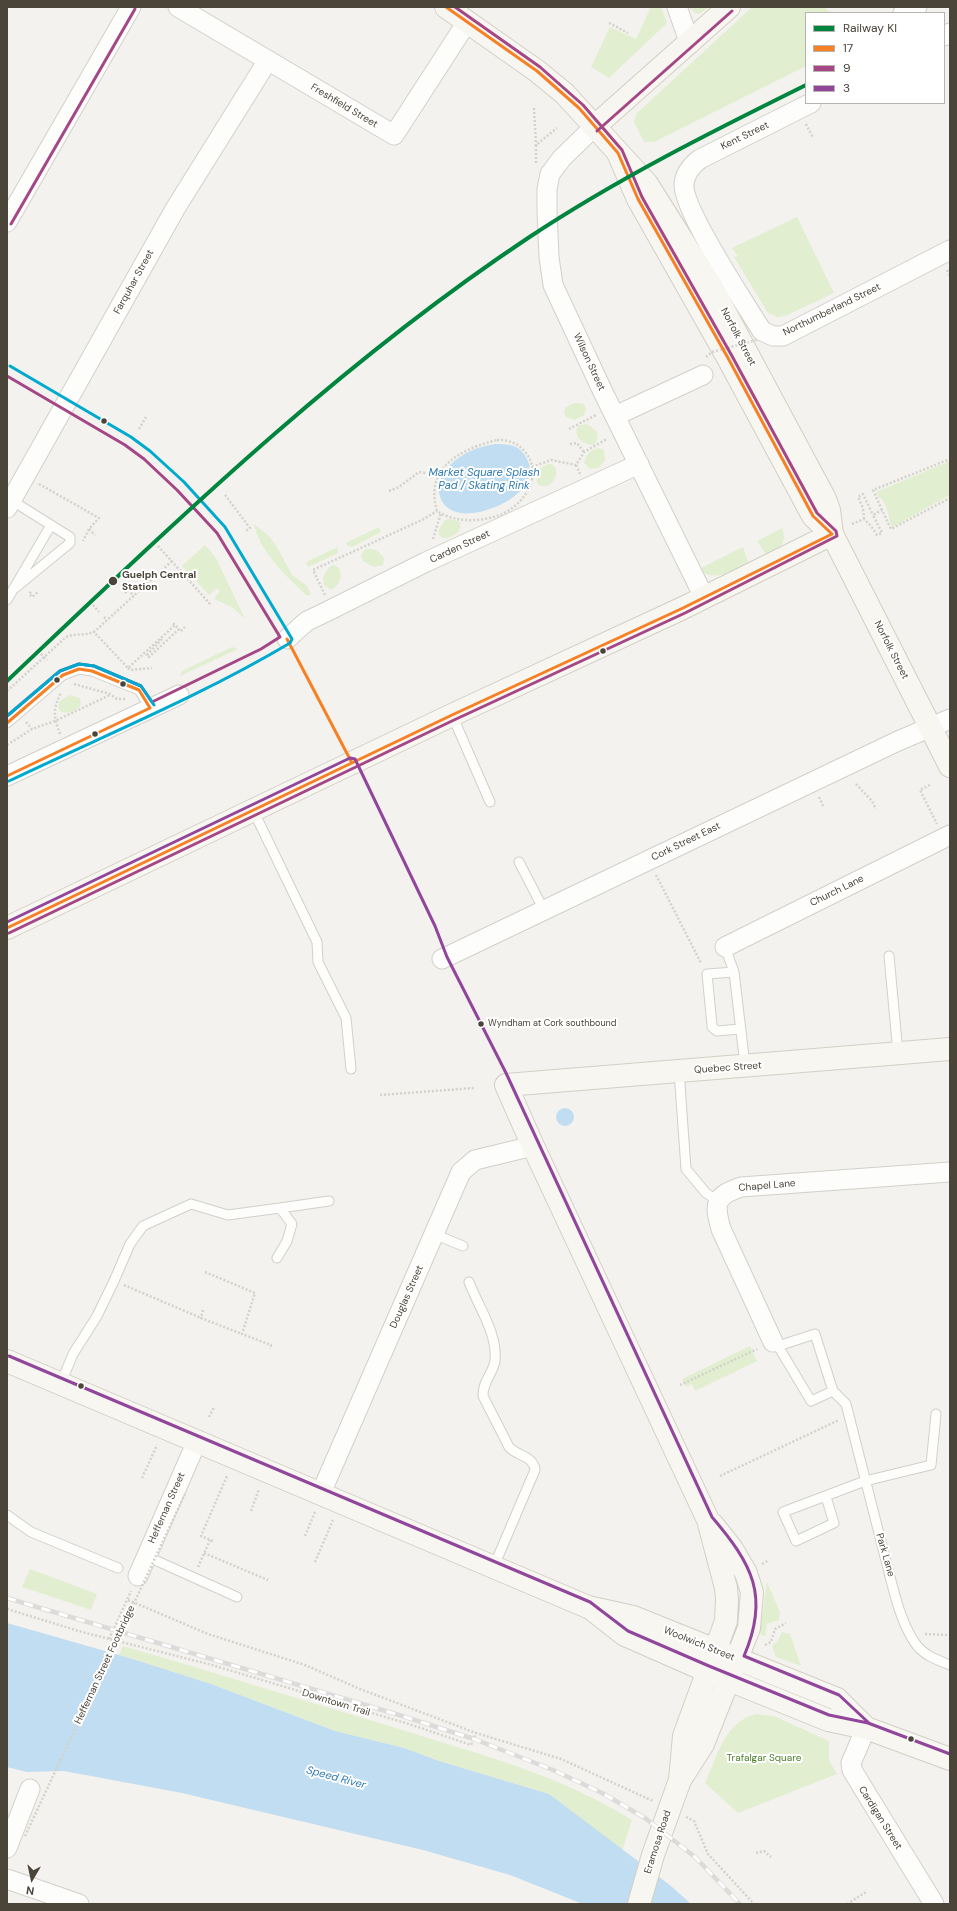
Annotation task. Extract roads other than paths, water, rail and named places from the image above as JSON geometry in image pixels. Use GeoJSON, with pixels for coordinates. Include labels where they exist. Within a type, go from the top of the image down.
{"type":"FeatureCollection","features":[{"type":"Feature","properties":{"kind":"main road","name":"Norfolk Street"},"geometry":{"type":"LineString","coordinates":[[446,7],[537,70],[565,94],[618,153],[638,199],[728,358],[813,516],[832,534],[940,723],[950,766]]}},
{"type":"Feature","properties":{"kind":"main road"},"geometry":{"type":"LineString","coordinates":[[594,126],[690,44],[729,7]]}},
{"type":"Feature","properties":{"kind":"main road"},"geometry":{"type":"LineString","coordinates":[[7,928],[452,715],[704,597],[832,534]]}},
{"type":"Feature","properties":{"kind":"main road","name":"Quebec Street"},"geometry":{"type":"LineString","coordinates":[[533,1146],[506,1085],[745,1067],[950,1049]]}},
{"type":"Feature","properties":{"kind":"main road"},"geometry":{"type":"LineString","coordinates":[[533,1146],[708,1520]]}},
{"type":"Feature","properties":{"kind":"main road","name":"Woolwich Street"},"geometry":{"type":"LineString","coordinates":[[7,1361],[197,1441],[318,1503],[494,1566],[588,1607],[633,1617],[837,1699],[866,1728]]}},
{"type":"Feature","properties":{"kind":"main road","name":"Eramosa Road"},"geometry":{"type":"LineString","coordinates":[[680,1780],[684,1736],[706,1671],[726,1621],[727,1600],[708,1520]]}},
{"type":"Feature","properties":{"kind":"main road","name":"Eramosa Road"},"geometry":{"type":"LineString","coordinates":[[638,1904],[653,1855],[680,1780],[703,1744],[749,1628],[752,1592],[746,1573],[738,1558],[708,1520]]}},
{"type":"Feature","properties":{"kind":"main road","name":"Woolwich Street"},"geometry":{"type":"LineString","coordinates":[[588,1607],[625,1635],[706,1671],[828,1720],[866,1728],[950,1759]]}},
{"type":"Feature","properties":{"kind":"street"},"geometry":{"type":"LineString","coordinates":[[7,222],[131,7]]}},
{"type":"Feature","properties":{"kind":"street","name":"Freshfield Street"},"geometry":{"type":"LineString","coordinates":[[178,7],[394,136],[467,22]]}},
{"type":"Feature","properties":{"kind":"street"},"geometry":{"type":"LineString","coordinates":[[677,7],[690,44]]}},
{"type":"Feature","properties":{"kind":"street"},"geometry":{"type":"LineString","coordinates":[[905,12],[917,7]]}},
{"type":"Feature","properties":{"kind":"street","name":"Farquhar Street"},"geometry":{"type":"LineString","coordinates":[[9,504],[174,209],[268,60]]}},
{"type":"Feature","properties":{"kind":"street","name":"Kent Street"},"geometry":{"type":"LineString","coordinates":[[759,335],[698,224],[684,191],[686,176],[691,166],[700,159],[807,110]]}},
{"type":"Feature","properties":{"kind":"street","name":"Wilson Street"},"geometry":{"type":"LineString","coordinates":[[594,126],[562,158],[550,174],[547,189],[549,257],[553,285],[606,410],[639,464],[704,597]]}},
{"type":"Feature","properties":{"kind":"street","name":"Northumberland Street"},"geometry":{"type":"LineString","coordinates":[[759,335],[783,336],[950,250]]}},
{"type":"Feature","properties":{"kind":"street"},"geometry":{"type":"LineString","coordinates":[[606,410],[705,366]]}},
{"type":"Feature","properties":{"kind":"street","name":"Carden Street"},"geometry":{"type":"LineString","coordinates":[[287,639],[307,622],[330,610],[455,549],[639,464]]}},
{"type":"Feature","properties":{"kind":"street"},"geometry":{"type":"LineString","coordinates":[[7,776],[178,695]]}},
{"type":"Feature","properties":{"kind":"street","name":"Cork Street East"},"geometry":{"type":"LineString","coordinates":[[442,959],[898,741],[940,723]]}},
{"type":"Feature","properties":{"kind":"street","name":"Church Lane"},"geometry":{"type":"LineString","coordinates":[[725,947],[950,835]]}},
{"type":"Feature","properties":{"kind":"street","name":"Douglas Street"},"geometry":{"type":"LineString","coordinates":[[318,1503],[461,1172],[469,1164],[501,1153],[533,1146]]}},
{"type":"Feature","properties":{"kind":"street","name":"Chapel Lane"},"geometry":{"type":"LineString","coordinates":[[718,1201],[731,1190],[741,1187],[950,1172]]}},
{"type":"Feature","properties":{"kind":"street"},"geometry":{"type":"LineString","coordinates":[[718,1201],[715,1211],[721,1229],[776,1344]]}},
{"type":"Feature","properties":{"kind":"street","name":"Heffernan Street"},"geometry":{"type":"LineString","coordinates":[[138,1576],[197,1441]]}},
{"type":"Feature","properties":{"kind":"street","name":"Cardigan Street"},"geometry":{"type":"LineString","coordinates":[[866,1728],[851,1763],[852,1770],[934,1904]]}},
{"type":"Feature","properties":{"kind":"street"},"geometry":{"type":"LineString","coordinates":[[7,1848],[30,1789]]}},
{"type":"Feature","properties":{"kind":"street"},"geometry":{"type":"LineString","coordinates":[[7,1879],[79,1904]]}},
{"type":"Feature","properties":{"kind":"lane"},"geometry":{"type":"LineString","coordinates":[[9,504],[51,525],[70,537],[70,543],[15,588]]}},
{"type":"Feature","properties":{"kind":"lane"},"geometry":{"type":"LineString","coordinates":[[7,600],[51,525]]}},
{"type":"Feature","properties":{"kind":"lane"},"geometry":{"type":"LineString","coordinates":[[7,723],[64,675],[79,669],[92,671],[139,690],[150,708]]}},
{"type":"Feature","properties":{"kind":"lane"},"geometry":{"type":"LineString","coordinates":[[452,715],[490,802]]}},
{"type":"Feature","properties":{"kind":"lane"},"geometry":{"type":"LineString","coordinates":[[254,810],[317,942],[318,962],[346,1018],[351,1069]]}},
{"type":"Feature","properties":{"kind":"lane"},"geometry":{"type":"LineString","coordinates":[[519,862],[544,910]]}},
{"type":"Feature","properties":{"kind":"lane"},"geometry":{"type":"LineString","coordinates":[[725,947],[734,972],[745,1067]]}},
{"type":"Feature","properties":{"kind":"lane"},"geometry":{"type":"LineString","coordinates":[[889,956],[898,1053]]}},
{"type":"Feature","properties":{"kind":"lane"},"geometry":{"type":"LineString","coordinates":[[734,972],[707,974],[712,1027],[717,1031],[740,1029]]}},
{"type":"Feature","properties":{"kind":"lane"},"geometry":{"type":"LineString","coordinates":[[679,1071],[686,1169],[706,1193],[718,1201]]}},
{"type":"Feature","properties":{"kind":"lane"},"geometry":{"type":"LineString","coordinates":[[61,1383],[73,1354],[97,1316],[130,1244],[143,1226],[191,1204],[228,1216],[329,1201]]}},
{"type":"Feature","properties":{"kind":"lane"},"geometry":{"type":"LineString","coordinates":[[277,1258],[287,1241],[292,1224],[280,1208]]}},
{"type":"Feature","properties":{"kind":"lane"},"geometry":{"type":"LineString","coordinates":[[434,1234],[463,1246]]}},
{"type":"Feature","properties":{"kind":"lane"},"geometry":{"type":"LineString","coordinates":[[469,1282],[490,1332],[495,1352],[494,1363],[483,1390],[483,1396],[509,1447],[530,1460],[535,1470],[494,1566]]}},
{"type":"Feature","properties":{"kind":"lane"},"geometry":{"type":"LineString","coordinates":[[815,1334],[833,1391],[811,1401],[776,1344],[815,1334]]}},
{"type":"Feature","properties":{"kind":"lane","name":"Park Lane"},"geometry":{"type":"LineString","coordinates":[[833,1391],[846,1404],[865,1481],[904,1624],[915,1643],[923,1652],[950,1665]]}},
{"type":"Feature","properties":{"kind":"lane"},"geometry":{"type":"LineString","coordinates":[[826,1497],[834,1523],[796,1541],[783,1512],[865,1481],[931,1465],[936,1414]]}},
{"type":"Feature","properties":{"kind":"lane"},"geometry":{"type":"LineString","coordinates":[[7,1515],[31,1532],[118,1568]]}},
{"type":"Feature","properties":{"kind":"lane"},"geometry":{"type":"LineString","coordinates":[[146,1556],[237,1597]]}},
{"type":"Feature","properties":{"kind":"water","name":"Market Square Splash Pad / Skating Rink"},"geometry":{"type":"Polygon","coordinates":[[[496,444],[514,446],[524,454],[527,459],[530,471],[527,482],[520,491],[510,500],[485,511],[461,513],[446,506],[439,494],[439,487],[441,479],[450,465],[465,454],[477,448],[496,444]]]}},
{"type":"Feature","properties":{"kind":"water"},"geometry":{"type":"Polygon","coordinates":[[[561,1108],[569,1108],[574,1113],[572,1124],[569,1126],[561,1126],[556,1121],[556,1113],[561,1108]]]}},
{"type":"Feature","properties":{"kind":"water","name":"Speed River"},"geometry":{"type":"Polygon","coordinates":[[[7,1623],[126,1657],[211,1684],[335,1731],[404,1748],[439,1761],[549,1794],[671,1886],[691,1904],[583,1904],[510,1875],[423,1850],[182,1793],[64,1771],[27,1772],[7,1767],[7,1623]]]}},
{"type":"Feature","properties":{"kind":"railway"},"geometry":{"type":"LineString","coordinates":[[7,1598],[399,1715],[474,1739],[553,1770],[602,1793],[645,1818],[695,1857],[740,1904]]}},
{"type":"Feature","properties":{"kind":"rail line","name":"KI"},"geometry":{"type":"LineString","coordinates":[[7,681],[194,505],[258,448],[389,339],[458,287],[562,216],[630,176],[805,86]]}},
{"type":"Feature","properties":{"kind":"place","name":"Guelph Central Station"},"geometry":{"type":"Point","coordinates":[113,581]}},
{"type":"Feature","properties":{"kind":"place","name":"Wyndham at Cork southbound"},"geometry":{"type":"Point","coordinates":[481,1024]}},
{"type":"Feature","properties":{"kind":"park label","name":"Trafalgar Square"},"geometry":{"type":"Point","coordinates":[764,1758]}}]}
